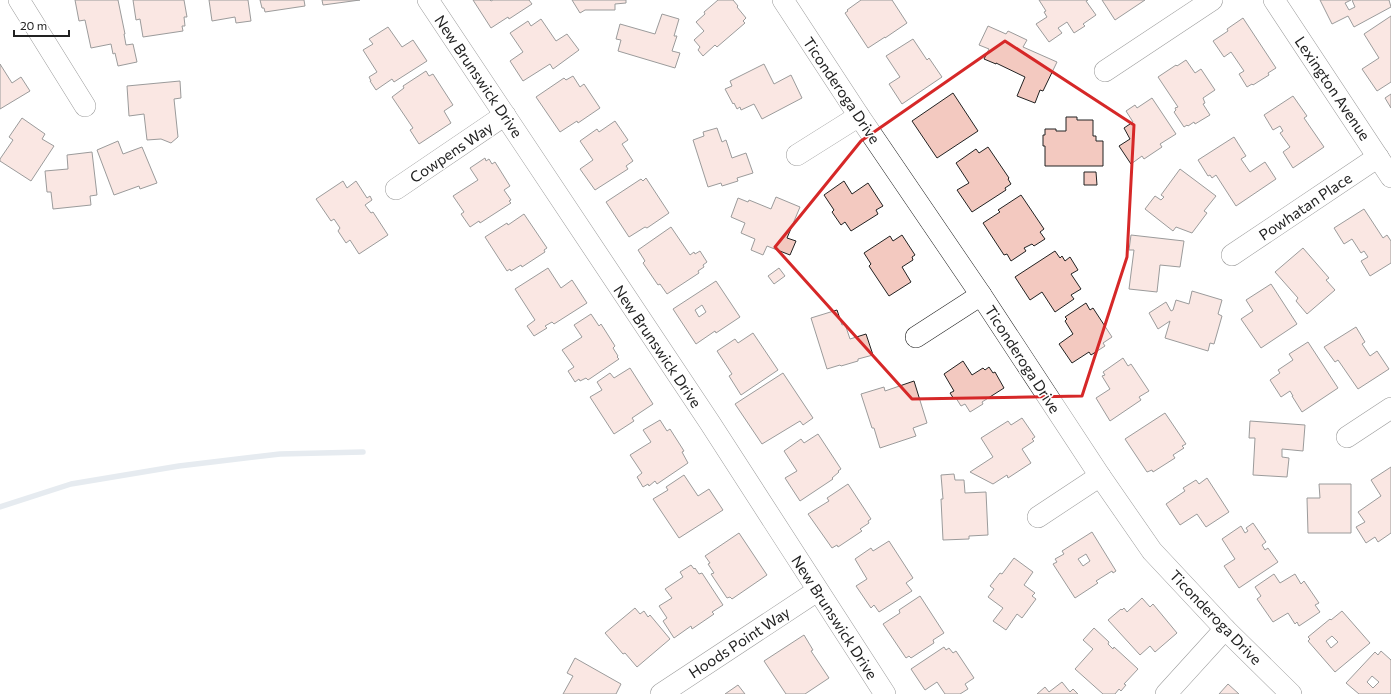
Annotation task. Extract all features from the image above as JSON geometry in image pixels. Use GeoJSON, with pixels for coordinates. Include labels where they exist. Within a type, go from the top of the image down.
{"type":"FeatureCollection","features":[{"type":"Feature","properties":{"kind":"street"},"geometry":{"type":"LineString","coordinates":[[19,0],[85,106]]}},
{"type":"Feature","properties":{"kind":"street","name":"New Brunswick Drive"},"geometry":{"type":"LineString","coordinates":[[428,0],[710,423],[817,591],[885,694]]}},
{"type":"Feature","properties":{"kind":"street","name":"Ticonderoga Drive"},"geometry":{"type":"LineString","coordinates":[[783,0],[859,116],[981,295],[1100,476],[1152,551],[1225,629],[1291,694]]}},
{"type":"Feature","properties":{"kind":"street"},"geometry":{"type":"LineString","coordinates":[[1105,71],[1212,0]]}},
{"type":"Feature","properties":{"kind":"street","name":"Lexington Avenue"},"geometry":{"type":"LineString","coordinates":[[1274,0],[1391,177]]}},
{"type":"Feature","properties":{"kind":"street","name":"Cowpens Way"},"geometry":{"type":"LineString","coordinates":[[396,189],[505,115]]}},
{"type":"Feature","properties":{"kind":"street"},"geometry":{"type":"LineString","coordinates":[[797,155],[859,116]]}},
{"type":"Feature","properties":{"kind":"street","name":"Powhatan Place"},"geometry":{"type":"LineString","coordinates":[[1232,255],[1378,157]]}},
{"type":"Feature","properties":{"kind":"street"},"geometry":{"type":"LineString","coordinates":[[916,337],[981,295]]}},
{"type":"Feature","properties":{"kind":"street"},"geometry":{"type":"LineString","coordinates":[[1347,437],[1391,408]]}},
{"type":"Feature","properties":{"kind":"street"},"geometry":{"type":"LineString","coordinates":[[1038,516],[1100,476]]}},
{"type":"Feature","properties":{"kind":"street","name":"Hoods Point Way"},"geometry":{"type":"LineString","coordinates":[[661,694],[817,591]]}},
{"type":"Feature","properties":{"kind":"street"},"geometry":{"type":"LineString","coordinates":[[1166,694],[1225,629]]}},
{"type":"Feature","properties":{"kind":"highlighted area"},"geometry":{"type":"Polygon","coordinates":[[[1005,41],[1134,125],[1127,257],[1082,396],[912,399],[775,247],[861,141],[1005,41]]]}},
{"type":"Feature","properties":{"kind":"building"},"geometry":{"type":"Polygon","coordinates":[[[75,0],[118,0],[126,45],[133,44],[137,62],[118,66],[111,44],[91,48],[85,20],[79,21],[75,0]]]}},
{"type":"Feature","properties":{"kind":"building"},"geometry":{"type":"Polygon","coordinates":[[[133,0],[184,0],[187,17],[184,17],[185,26],[182,26],[183,31],[143,37],[140,19],[136,20],[133,0]]]}},
{"type":"Feature","properties":{"kind":"building"},"geometry":{"type":"Polygon","coordinates":[[[209,0],[248,0],[251,21],[236,23],[235,17],[212,21],[209,0]]]}},
{"type":"Feature","properties":{"kind":"building"},"geometry":{"type":"Polygon","coordinates":[[[260,0],[304,0],[305,6],[265,12],[264,8],[262,8],[260,0]]]}},
{"type":"Feature","properties":{"kind":"building"},"geometry":{"type":"Polygon","coordinates":[[[322,0],[360,0],[323,5],[322,0]]]}},
{"type":"Feature","properties":{"kind":"building"},"geometry":{"type":"Polygon","coordinates":[[[473,0],[529,0],[532,4],[509,19],[508,17],[491,28],[473,0]]]}},
{"type":"Feature","properties":{"kind":"building"},"geometry":{"type":"Polygon","coordinates":[[[572,0],[626,0],[626,3],[615,4],[615,10],[585,10],[580,13],[572,0]]]}},
{"type":"Feature","properties":{"kind":"building"},"geometry":{"type":"Polygon","coordinates":[[[718,0],[733,0],[746,18],[743,21],[745,23],[717,47],[715,45],[703,56],[698,50],[700,47],[694,40],[704,31],[696,22],[705,14],[704,12],[718,0]]]}},
{"type":"Feature","properties":{"kind":"building"},"geometry":{"type":"Polygon","coordinates":[[[861,0],[892,0],[907,23],[868,48],[845,13],[861,0]]]}},
{"type":"Feature","properties":{"kind":"building"},"geometry":{"type":"Polygon","coordinates":[[[1039,0],[1088,0],[1086,1],[1096,15],[1083,24],[1085,26],[1074,33],[1067,22],[1058,28],[1062,33],[1049,42],[1036,24],[1047,17],[1044,12],[1046,11],[1039,0]]]}},
{"type":"Feature","properties":{"kind":"building"},"geometry":{"type":"Polygon","coordinates":[[[1102,0],[1145,0],[1115,20],[1102,0]]]}},
{"type":"Feature","properties":{"kind":"building"},"geometry":{"type":"Polygon","coordinates":[[[1320,0],[1351,0],[1345,3],[1349,10],[1355,7],[1352,0],[1389,0],[1391,7],[1354,27],[1348,16],[1332,24],[1320,0]]]}},
{"type":"Feature","properties":{"kind":"building"},"geometry":{"type":"Polygon","coordinates":[[[662,14],[679,19],[674,36],[677,36],[672,51],[680,53],[675,68],[618,51],[621,40],[616,39],[620,24],[655,34],[662,14]]]}},
{"type":"Feature","properties":{"kind":"building"},"geometry":{"type":"Polygon","coordinates":[[[1391,16],[1391,82],[1377,91],[1362,69],[1379,58],[1364,34],[1391,16]]]}},
{"type":"Feature","properties":{"kind":"building"},"geometry":{"type":"Polygon","coordinates":[[[1243,18],[1276,68],[1268,73],[1269,75],[1247,87],[1239,74],[1244,71],[1231,52],[1224,57],[1213,41],[1243,18]]]}},
{"type":"Feature","properties":{"kind":"building"},"geometry":{"type":"Polygon","coordinates":[[[541,19],[556,41],[567,34],[579,50],[553,69],[550,64],[523,81],[510,61],[523,52],[510,33],[528,21],[531,26],[541,19]]]}},
{"type":"Feature","properties":{"kind":"building"},"geometry":{"type":"Polygon","coordinates":[[[988,26],[1006,34],[1008,31],[1027,40],[1023,47],[1057,62],[1043,91],[1040,90],[1035,103],[1017,96],[1025,77],[984,59],[989,49],[979,45],[988,26]]]}},
{"type":"Feature","properties":{"kind":"building"},"geometry":{"type":"Polygon","coordinates":[[[388,27],[402,47],[413,40],[427,61],[394,82],[392,79],[376,90],[369,77],[377,72],[363,50],[373,44],[369,39],[388,27]]]}},
{"type":"Feature","properties":{"kind":"building"},"geometry":{"type":"Polygon","coordinates":[[[913,39],[927,60],[929,58],[942,77],[902,104],[889,84],[900,77],[886,56],[913,39]]]}},
{"type":"Feature","properties":{"kind":"building"},"geometry":{"type":"Polygon","coordinates":[[[1186,60],[1195,73],[1201,69],[1215,90],[1203,98],[1205,103],[1203,104],[1210,115],[1195,124],[1194,122],[1184,127],[1174,112],[1176,110],[1175,108],[1178,107],[1158,77],[1186,60]]]}},
{"type":"Feature","properties":{"kind":"building"},"geometry":{"type":"Polygon","coordinates":[[[0,64],[12,83],[21,77],[30,91],[0,109],[0,64]]]}},
{"type":"Feature","properties":{"kind":"building"},"geometry":{"type":"Polygon","coordinates":[[[764,64],[774,84],[791,75],[802,98],[762,119],[754,104],[741,110],[740,107],[737,109],[725,89],[732,86],[730,81],[764,64]]]}},
{"type":"Feature","properties":{"kind":"building"},"geometry":{"type":"Polygon","coordinates":[[[426,71],[429,76],[433,74],[453,105],[444,111],[451,123],[419,144],[410,130],[413,128],[392,97],[404,88],[403,86],[426,71]]]}},
{"type":"Feature","properties":{"kind":"building"},"geometry":{"type":"Polygon","coordinates":[[[573,76],[580,87],[584,84],[600,108],[578,123],[577,121],[560,132],[536,97],[564,78],[566,80],[573,76]]]}},
{"type":"Feature","properties":{"kind":"building"},"geometry":{"type":"Polygon","coordinates":[[[180,81],[181,98],[174,99],[178,137],[171,143],[161,139],[147,140],[144,114],[129,116],[127,86],[180,81]]]}},
{"type":"Feature","properties":{"kind":"building"},"geometry":{"type":"Polygon","coordinates":[[[953,93],[978,131],[937,158],[912,121],[953,93]]]}},
{"type":"Feature","properties":{"kind":"building"},"geometry":{"type":"Polygon","coordinates":[[[1391,94],[1391,108],[1385,98],[1391,94]]]}},
{"type":"Feature","properties":{"kind":"building"},"geometry":{"type":"Polygon","coordinates":[[[1293,96],[1307,116],[1304,118],[1324,147],[1293,168],[1283,152],[1290,147],[1280,133],[1283,131],[1280,126],[1273,130],[1264,115],[1293,96]]]}},
{"type":"Feature","properties":{"kind":"building"},"geometry":{"type":"Polygon","coordinates":[[[1152,98],[1176,134],[1160,144],[1162,147],[1144,159],[1142,156],[1131,164],[1119,146],[1130,139],[1124,128],[1133,122],[1126,111],[1135,105],[1137,108],[1152,98]]]}},
{"type":"Feature","properties":{"kind":"building"},"geometry":{"type":"Polygon","coordinates":[[[1066,117],[1077,117],[1077,120],[1093,120],[1093,136],[1096,136],[1096,141],[1103,141],[1103,166],[1045,166],[1045,146],[1043,146],[1043,135],[1045,135],[1045,129],[1066,131],[1066,117]]]}},
{"type":"Feature","properties":{"kind":"building"},"geometry":{"type":"Polygon","coordinates":[[[22,118],[45,134],[42,139],[54,146],[31,181],[0,161],[13,140],[9,137],[22,118]]]}},
{"type":"Feature","properties":{"kind":"building"},"geometry":{"type":"Polygon","coordinates":[[[615,121],[628,140],[622,144],[633,161],[626,166],[628,169],[595,190],[580,169],[593,160],[580,141],[597,129],[599,132],[615,121]]]}},
{"type":"Feature","properties":{"kind":"building"},"geometry":{"type":"Polygon","coordinates":[[[717,128],[722,142],[726,140],[732,158],[746,153],[753,173],[737,178],[738,181],[722,186],[721,183],[708,187],[693,140],[704,136],[703,132],[717,128]]]}},
{"type":"Feature","properties":{"kind":"building"},"geometry":{"type":"Polygon","coordinates":[[[1234,137],[1246,156],[1241,159],[1250,172],[1265,162],[1276,179],[1236,206],[1216,175],[1212,178],[1210,175],[1208,176],[1198,160],[1234,137]]]}},
{"type":"Feature","properties":{"kind":"building"},"geometry":{"type":"Polygon","coordinates":[[[118,141],[123,154],[142,147],[157,183],[140,189],[139,186],[114,195],[97,150],[118,141]]]}},
{"type":"Feature","properties":{"kind":"building"},"geometry":{"type":"Polygon","coordinates":[[[988,147],[1009,178],[1008,179],[1011,184],[1005,188],[1006,190],[972,212],[957,190],[969,183],[956,163],[976,149],[979,153],[988,147]]]}},
{"type":"Feature","properties":{"kind":"building"},"geometry":{"type":"Polygon","coordinates":[[[92,152],[97,195],[90,196],[91,205],[53,209],[51,192],[47,192],[45,171],[68,169],[67,155],[92,152]]]}},
{"type":"Feature","properties":{"kind":"building"},"geometry":{"type":"Polygon","coordinates":[[[485,158],[486,161],[489,159],[492,164],[495,162],[510,186],[504,190],[511,200],[509,201],[511,203],[480,223],[479,221],[470,227],[461,214],[464,212],[453,196],[478,180],[470,168],[485,158]]]}},
{"type":"Feature","properties":{"kind":"building"},"geometry":{"type":"Polygon","coordinates":[[[1180,169],[1216,196],[1204,211],[1207,213],[1192,233],[1176,227],[1173,231],[1145,209],[1155,196],[1161,200],[1164,197],[1161,195],[1180,169]]]}},
{"type":"Feature","properties":{"kind":"building"},"geometry":{"type":"Polygon","coordinates":[[[1084,172],[1096,172],[1097,185],[1084,185],[1084,172]]]}},
{"type":"Feature","properties":{"kind":"building"},"geometry":{"type":"Polygon","coordinates":[[[646,178],[669,213],[647,228],[645,227],[629,237],[606,202],[641,179],[643,181],[646,178]]]}},
{"type":"Feature","properties":{"kind":"building"},"geometry":{"type":"Polygon","coordinates":[[[343,181],[347,188],[356,181],[367,198],[370,196],[372,200],[365,205],[371,213],[373,212],[388,235],[359,254],[350,240],[346,243],[338,231],[340,228],[334,219],[331,221],[316,199],[343,181]]]}},
{"type":"Feature","properties":{"kind":"building"},"geometry":{"type":"Polygon","coordinates":[[[844,181],[852,194],[868,183],[883,206],[876,210],[878,214],[851,231],[845,222],[841,225],[832,212],[834,210],[824,195],[844,181]]]}},
{"type":"Feature","properties":{"kind":"building"},"geometry":{"type":"Polygon","coordinates":[[[1021,195],[1044,229],[1040,232],[1045,239],[1034,246],[1032,244],[1024,248],[1026,251],[1011,261],[1007,254],[1004,255],[983,223],[1000,212],[998,210],[1021,195]]]}},
{"type":"Feature","properties":{"kind":"building"},"geometry":{"type":"Polygon","coordinates":[[[776,197],[800,207],[787,238],[796,241],[790,255],[767,246],[763,255],[751,250],[755,239],[741,233],[745,223],[731,217],[738,198],[748,202],[749,200],[771,209],[776,197]]]}},
{"type":"Feature","properties":{"kind":"building"},"geometry":{"type":"Polygon","coordinates":[[[1364,209],[1383,238],[1387,235],[1391,241],[1391,263],[1370,276],[1361,261],[1368,257],[1364,251],[1361,253],[1352,239],[1344,244],[1334,228],[1364,209]]]}},
{"type":"Feature","properties":{"kind":"building"},"geometry":{"type":"Polygon","coordinates":[[[524,214],[547,248],[544,250],[545,252],[522,267],[521,265],[511,271],[510,269],[507,271],[485,237],[507,223],[508,225],[524,214]]]}},
{"type":"Feature","properties":{"kind":"building"},"geometry":{"type":"Polygon","coordinates":[[[671,227],[690,255],[694,252],[695,254],[700,251],[707,262],[703,265],[704,267],[698,271],[699,273],[667,294],[660,284],[658,285],[643,263],[645,261],[638,250],[671,227]]]}},
{"type":"Feature","properties":{"kind":"building"},"geometry":{"type":"Polygon","coordinates":[[[902,235],[915,255],[912,257],[913,260],[902,267],[911,282],[889,296],[869,266],[871,264],[864,253],[890,236],[893,241],[902,235]]]}},
{"type":"Feature","properties":{"kind":"building"},"geometry":{"type":"Polygon","coordinates":[[[1131,235],[1184,241],[1180,267],[1160,265],[1157,292],[1129,289],[1134,250],[1129,250],[1131,235]]]}},
{"type":"Feature","properties":{"kind":"building"},"geometry":{"type":"Polygon","coordinates":[[[1303,248],[1329,278],[1326,280],[1335,290],[1307,314],[1296,301],[1298,298],[1275,272],[1303,248]]]}},
{"type":"Feature","properties":{"kind":"building"},"geometry":{"type":"Polygon","coordinates":[[[1055,251],[1060,258],[1062,256],[1065,261],[1070,257],[1078,270],[1071,274],[1081,289],[1071,295],[1074,299],[1055,312],[1042,292],[1030,300],[1015,277],[1055,251]]]}},
{"type":"Feature","properties":{"kind":"building"},"geometry":{"type":"Polygon","coordinates":[[[548,268],[561,288],[572,280],[587,303],[554,324],[552,322],[545,326],[547,328],[534,336],[527,326],[535,320],[515,289],[548,268]]]}},
{"type":"Feature","properties":{"kind":"building"},"geometry":{"type":"Polygon","coordinates":[[[779,268],[785,276],[774,284],[768,276],[779,268]]]}},
{"type":"Feature","properties":{"kind":"building"},"geometry":{"type":"Polygon","coordinates":[[[716,281],[740,317],[696,344],[673,309],[716,281]],[[702,305],[695,310],[699,317],[706,312],[702,305]]]}},
{"type":"Feature","properties":{"kind":"building"},"geometry":{"type":"Polygon","coordinates":[[[1271,284],[1297,324],[1261,348],[1241,319],[1253,311],[1246,300],[1271,284]]]}},
{"type":"Feature","properties":{"kind":"building"},"geometry":{"type":"Polygon","coordinates":[[[1192,291],[1222,300],[1218,314],[1222,316],[1214,344],[1210,343],[1208,351],[1165,338],[1170,321],[1158,329],[1149,313],[1166,302],[1171,311],[1173,310],[1176,300],[1189,304],[1192,291]]]}},
{"type":"Feature","properties":{"kind":"building"},"geometry":{"type":"Polygon","coordinates":[[[1086,303],[1090,310],[1093,308],[1112,337],[1103,343],[1105,346],[1091,355],[1089,352],[1072,363],[1059,344],[1073,334],[1065,321],[1067,319],[1065,317],[1086,303]]]}},
{"type":"Feature","properties":{"kind":"building"},"geometry":{"type":"Polygon","coordinates":[[[837,310],[842,325],[845,324],[850,339],[866,334],[873,355],[858,359],[858,361],[827,369],[811,318],[837,310]]]}},
{"type":"Feature","properties":{"kind":"building"},"geometry":{"type":"Polygon","coordinates":[[[591,314],[599,326],[601,324],[615,346],[613,348],[619,359],[588,380],[586,378],[580,381],[579,379],[575,382],[568,371],[574,367],[562,350],[582,337],[574,325],[591,314]]]}},
{"type":"Feature","properties":{"kind":"building"},"geometry":{"type":"Polygon","coordinates":[[[1356,327],[1365,342],[1362,344],[1370,356],[1377,351],[1389,369],[1358,389],[1338,360],[1335,362],[1324,347],[1356,327]]]}},
{"type":"Feature","properties":{"kind":"building"},"geometry":{"type":"Polygon","coordinates":[[[753,333],[778,370],[741,395],[729,376],[732,374],[717,351],[735,339],[738,343],[753,333]]]}},
{"type":"Feature","properties":{"kind":"building"},"geometry":{"type":"Polygon","coordinates":[[[1308,342],[1338,388],[1302,412],[1290,391],[1281,397],[1270,380],[1280,373],[1278,370],[1293,360],[1289,354],[1308,342]]]}},
{"type":"Feature","properties":{"kind":"building"},"geometry":{"type":"Polygon","coordinates":[[[1123,358],[1128,366],[1131,364],[1149,391],[1139,397],[1141,400],[1110,421],[1096,398],[1110,389],[1102,376],[1105,375],[1103,372],[1123,358]]]}},
{"type":"Feature","properties":{"kind":"building"},"geometry":{"type":"Polygon","coordinates":[[[963,361],[972,375],[983,368],[985,370],[989,367],[993,373],[995,372],[1004,388],[982,402],[983,404],[970,412],[965,404],[961,406],[956,398],[954,399],[950,393],[954,391],[944,374],[963,361]]]}},
{"type":"Feature","properties":{"kind":"building"},"geometry":{"type":"Polygon","coordinates":[[[630,368],[653,404],[632,418],[634,421],[614,434],[590,397],[602,390],[597,382],[610,373],[614,378],[630,368]]]}},
{"type":"Feature","properties":{"kind":"building"},"geometry":{"type":"Polygon","coordinates":[[[783,373],[813,418],[803,425],[800,421],[762,444],[735,404],[783,373]]]}},
{"type":"Feature","properties":{"kind":"building"},"geometry":{"type":"Polygon","coordinates":[[[914,381],[927,423],[913,428],[916,436],[880,448],[861,394],[884,387],[885,391],[914,381]]]}},
{"type":"Feature","properties":{"kind":"building"},"geometry":{"type":"Polygon","coordinates":[[[1165,413],[1186,444],[1182,446],[1184,448],[1173,455],[1175,458],[1153,472],[1152,470],[1147,472],[1125,439],[1165,413]]]}},
{"type":"Feature","properties":{"kind":"building"},"geometry":{"type":"Polygon","coordinates":[[[1022,418],[1035,437],[1032,439],[1034,441],[1022,449],[1031,463],[1008,478],[1007,475],[993,484],[970,472],[993,457],[981,438],[1008,421],[1011,425],[1022,418]]]}},
{"type":"Feature","properties":{"kind":"building"},"geometry":{"type":"Polygon","coordinates":[[[660,420],[667,431],[670,429],[684,451],[682,452],[688,463],[657,484],[655,481],[649,486],[648,484],[643,487],[637,477],[642,473],[630,455],[651,442],[643,430],[660,420]]]}},
{"type":"Feature","properties":{"kind":"building"},"geometry":{"type":"Polygon","coordinates":[[[1250,421],[1305,425],[1303,451],[1282,449],[1282,457],[1289,458],[1287,477],[1253,475],[1255,438],[1249,438],[1250,421]]]}},
{"type":"Feature","properties":{"kind":"building"},"geometry":{"type":"Polygon","coordinates":[[[818,434],[841,469],[832,478],[833,479],[800,501],[785,478],[797,471],[784,451],[801,439],[804,443],[818,434]]]}},
{"type":"Feature","properties":{"kind":"building"},"geometry":{"type":"Polygon","coordinates":[[[1391,467],[1391,533],[1378,542],[1375,537],[1366,543],[1356,527],[1365,522],[1358,512],[1381,496],[1371,480],[1391,467]]]}},
{"type":"Feature","properties":{"kind":"building"},"geometry":{"type":"Polygon","coordinates":[[[954,474],[955,480],[964,480],[965,493],[986,492],[988,535],[969,536],[969,539],[943,540],[941,499],[943,499],[941,475],[954,474]]]}},
{"type":"Feature","properties":{"kind":"building"},"geometry":{"type":"Polygon","coordinates":[[[684,475],[698,496],[709,489],[723,510],[679,538],[653,499],[668,490],[666,487],[684,475]]]}},
{"type":"Feature","properties":{"kind":"building"},"geometry":{"type":"Polygon","coordinates":[[[1207,478],[1229,512],[1206,527],[1197,514],[1180,525],[1166,504],[1185,491],[1183,488],[1196,480],[1199,484],[1207,478]]]}},
{"type":"Feature","properties":{"kind":"building"},"geometry":{"type":"Polygon","coordinates":[[[848,484],[871,519],[868,521],[869,523],[860,529],[862,531],[838,547],[837,545],[832,548],[808,514],[829,501],[827,498],[848,484]]]}},
{"type":"Feature","properties":{"kind":"building"},"geometry":{"type":"Polygon","coordinates":[[[1319,484],[1351,484],[1351,533],[1308,533],[1307,498],[1320,498],[1319,484]]]}},
{"type":"Feature","properties":{"kind":"building"},"geometry":{"type":"Polygon","coordinates":[[[1253,523],[1266,542],[1262,545],[1265,550],[1268,548],[1278,562],[1239,588],[1224,566],[1235,559],[1222,539],[1241,526],[1245,533],[1248,531],[1246,528],[1253,523]]]}},
{"type":"Feature","properties":{"kind":"building"},"geometry":{"type":"Polygon","coordinates":[[[1092,532],[1116,571],[1113,573],[1112,571],[1096,581],[1098,583],[1075,598],[1053,564],[1057,562],[1055,559],[1064,554],[1062,551],[1092,532]],[[1086,554],[1078,559],[1083,566],[1090,561],[1086,554]]]}},
{"type":"Feature","properties":{"kind":"building"},"geometry":{"type":"Polygon","coordinates":[[[739,533],[767,575],[732,599],[730,597],[727,598],[711,574],[714,573],[705,556],[739,533]]]}},
{"type":"Feature","properties":{"kind":"building"},"geometry":{"type":"Polygon","coordinates":[[[889,541],[913,578],[906,583],[912,591],[879,612],[874,605],[871,608],[856,586],[867,579],[855,559],[871,548],[873,551],[889,541]]]}},
{"type":"Feature","properties":{"kind":"building"},"geometry":{"type":"Polygon","coordinates":[[[1014,558],[1033,572],[1024,585],[1035,593],[1032,596],[1036,599],[1022,618],[1017,614],[1006,630],[993,621],[1003,608],[988,597],[994,589],[990,586],[1000,573],[1002,574],[1014,558]]]}},
{"type":"Feature","properties":{"kind":"building"},"geometry":{"type":"Polygon","coordinates":[[[691,565],[699,574],[702,573],[723,605],[712,612],[714,614],[692,629],[691,626],[674,638],[663,621],[667,618],[659,606],[672,598],[665,589],[683,577],[680,572],[691,565]]]}},
{"type":"Feature","properties":{"kind":"building"},"geometry":{"type":"Polygon","coordinates":[[[1274,574],[1280,583],[1295,574],[1301,584],[1304,581],[1319,603],[1315,605],[1320,612],[1299,626],[1297,622],[1295,624],[1288,613],[1273,622],[1257,599],[1261,596],[1255,587],[1274,574]]]}},
{"type":"Feature","properties":{"kind":"building"},"geometry":{"type":"Polygon","coordinates":[[[920,596],[944,633],[933,640],[934,643],[911,658],[909,656],[906,658],[883,624],[900,613],[899,610],[920,596]]]}},
{"type":"Feature","properties":{"kind":"building"},"geometry":{"type":"Polygon","coordinates":[[[1142,598],[1150,607],[1153,604],[1177,633],[1155,652],[1150,646],[1140,655],[1108,620],[1121,609],[1122,610],[1124,608],[1127,612],[1142,598]]]}},
{"type":"Feature","properties":{"kind":"building"},"geometry":{"type":"Polygon","coordinates":[[[635,608],[640,614],[644,611],[648,617],[650,615],[670,639],[637,667],[625,653],[623,654],[605,633],[635,608]]]}},
{"type":"Feature","properties":{"kind":"building"},"geometry":{"type":"Polygon","coordinates":[[[1342,611],[1370,643],[1335,672],[1308,641],[1310,639],[1308,637],[1330,619],[1331,620],[1342,611]],[[1332,636],[1326,641],[1331,648],[1338,642],[1332,636]]]}},
{"type":"Feature","properties":{"kind":"building"},"geometry":{"type":"Polygon","coordinates":[[[1094,628],[1109,642],[1108,644],[1113,649],[1114,647],[1138,669],[1124,684],[1126,685],[1121,691],[1119,689],[1115,694],[1103,694],[1075,669],[1093,649],[1083,640],[1094,628]]]}},
{"type":"Feature","properties":{"kind":"building"},"geometry":{"type":"Polygon","coordinates":[[[804,635],[813,650],[811,651],[829,678],[805,694],[786,694],[764,661],[804,635]]]}},
{"type":"Feature","properties":{"kind":"building"},"geometry":{"type":"Polygon","coordinates":[[[944,647],[946,650],[949,648],[953,653],[956,651],[974,678],[965,684],[968,689],[960,694],[945,694],[937,682],[925,690],[911,669],[944,647]]]}},
{"type":"Feature","properties":{"kind":"building"},"geometry":{"type":"Polygon","coordinates":[[[1381,651],[1391,660],[1391,694],[1359,694],[1346,683],[1375,652],[1378,655],[1381,651]],[[1372,676],[1367,682],[1373,688],[1379,682],[1372,676]]]}},
{"type":"Feature","properties":{"kind":"building"},"geometry":{"type":"Polygon","coordinates":[[[575,658],[621,684],[616,694],[563,694],[573,676],[567,673],[575,658]]]}},
{"type":"Feature","properties":{"kind":"building"},"geometry":{"type":"Polygon","coordinates":[[[1062,682],[1070,692],[1073,689],[1078,694],[1037,694],[1045,687],[1049,692],[1062,682]]]}},
{"type":"Feature","properties":{"kind":"building"},"geometry":{"type":"Polygon","coordinates":[[[1228,684],[1239,694],[1219,694],[1228,684]]]}},
{"type":"Feature","properties":{"kind":"building"},"geometry":{"type":"Polygon","coordinates":[[[738,685],[745,694],[725,694],[738,685]]]}},
{"type":"Feature","properties":{"kind":"waterway"},"geometry":{"type":"LineString","coordinates":[[0,507],[71,484],[179,466],[280,454],[363,452]]}}]}
